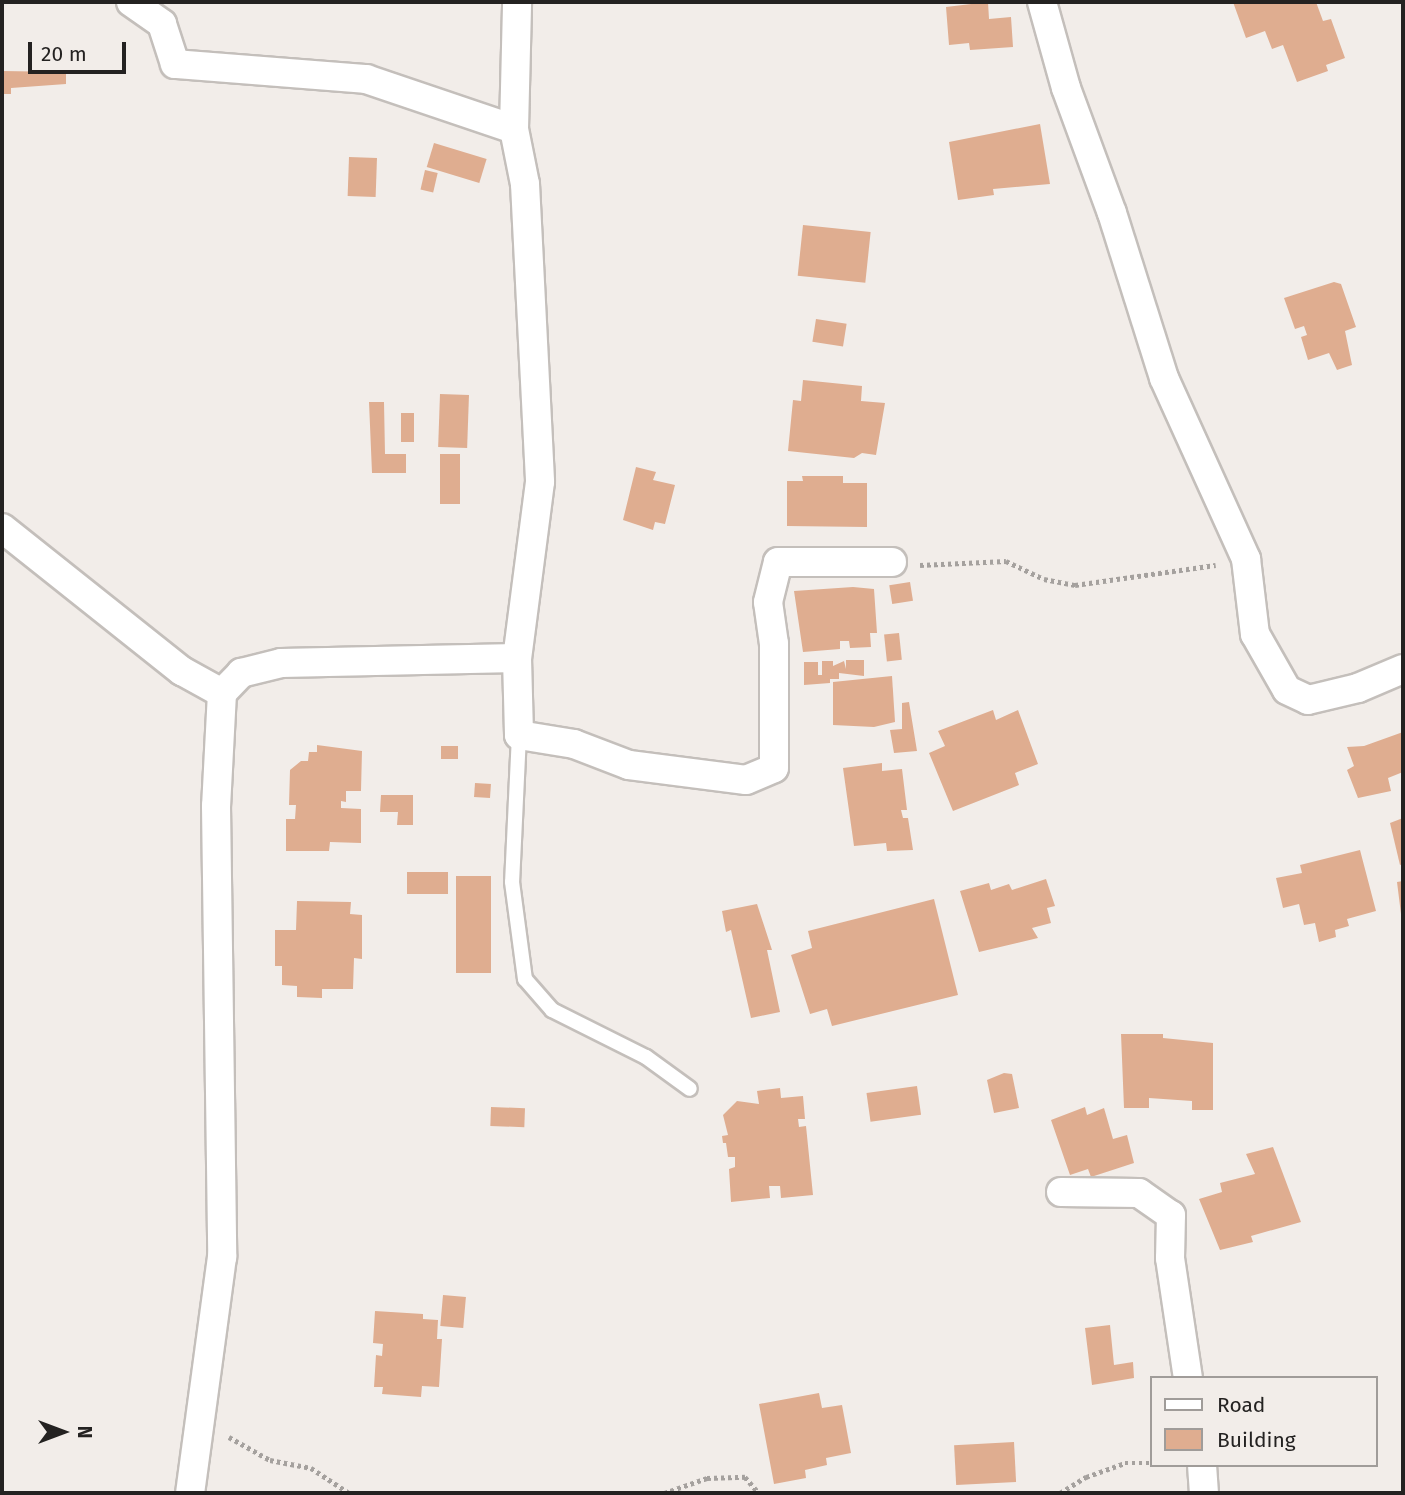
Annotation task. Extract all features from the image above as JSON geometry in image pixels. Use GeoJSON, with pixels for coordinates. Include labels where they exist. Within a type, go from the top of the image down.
{"type":"FeatureCollection","features":[{"type":"Feature","properties":{"kind":"street"},"geometry":{"type":"LineString","coordinates":[[131,2],[162,24],[175,64],[366,79],[514,129]]}},
{"type":"Feature","properties":{"kind":"street"},"geometry":{"type":"LineString","coordinates":[[517,2],[514,129],[525,184],[540,482],[517,658],[519,735],[574,744],[629,765],[747,780],[774,768],[774,644],[768,602],[778,562],[891,562]]}},
{"type":"Feature","properties":{"kind":"street"},"geometry":{"type":"LineString","coordinates":[[1042,2],[1066,88],[1164,378],[1247,559],[1255,634],[1287,690],[1308,700],[1358,688],[1403,669]]}},
{"type":"Feature","properties":{"kind":"street"},"geometry":{"type":"LineString","coordinates":[[2,528],[182,671],[222,693]]}},
{"type":"Feature","properties":{"kind":"street"},"geometry":{"type":"LineString","coordinates":[[190,1493],[222,1257],[216,806],[222,693],[241,673],[281,663],[517,658]]}},
{"type":"Feature","properties":{"kind":"street"},"geometry":{"type":"LineString","coordinates":[[1061,1192],[1139,1194],[1171,1214],[1170,1258],[1188,1376]]}},
{"type":"Feature","properties":{"kind":"street"},"geometry":{"type":"LineString","coordinates":[[1202,1467],[1204,1493]]}},
{"type":"Feature","properties":{"kind":"lane"},"geometry":{"type":"LineString","coordinates":[[519,735],[512,882],[525,978],[552,1010],[646,1057],[690,1089]]}},
{"type":"Feature","properties":{"kind":"path"},"geometry":{"type":"LineString","coordinates":[[891,562],[930,566],[970,560],[1006,561],[1044,579],[1076,585],[1247,559]]}},
{"type":"Feature","properties":{"kind":"path"},"geometry":{"type":"LineString","coordinates":[[200,1416],[250,1452],[311,1468],[349,1493]]}},
{"type":"Feature","properties":{"kind":"path"},"geometry":{"type":"LineString","coordinates":[[1060,1493],[1086,1477],[1125,1462],[1150,1463]]}},
{"type":"Feature","properties":{"kind":"path"},"geometry":{"type":"LineString","coordinates":[[664,1493],[707,1478],[746,1477],[759,1493]]}},
{"type":"Feature","properties":{"kind":"path"},"geometry":{"type":"LineString","coordinates":[[887,1493],[947,1493]]}},
{"type":"Feature","properties":{"kind":"path"},"geometry":{"type":"LineString","coordinates":[[998,1493],[1013,1493]]}},
{"type":"Feature","properties":{"kind":"building"},"geometry":{"type":"Polygon","coordinates":[[[988,2],[989,19],[1011,17],[1013,47],[970,50],[969,43],[949,45],[946,7],[988,2]]]}},
{"type":"Feature","properties":{"kind":"building"},"geometry":{"type":"Polygon","coordinates":[[[1233,2],[1316,2],[1323,21],[1331,19],[1345,58],[1326,65],[1328,71],[1297,82],[1283,45],[1272,49],[1265,31],[1246,38],[1233,2]]]}},
{"type":"Feature","properties":{"kind":"building"},"geometry":{"type":"Polygon","coordinates":[[[2,71],[66,72],[66,84],[11,88],[11,94],[2,94],[2,71]]]}},
{"type":"Feature","properties":{"kind":"building"},"geometry":{"type":"Polygon","coordinates":[[[1040,124],[1050,184],[993,189],[994,195],[958,200],[949,142],[1040,124]]]}},
{"type":"Feature","properties":{"kind":"building"},"geometry":{"type":"Polygon","coordinates":[[[434,143],[487,159],[479,183],[427,167],[434,143]]]}},
{"type":"Feature","properties":{"kind":"building"},"geometry":{"type":"Polygon","coordinates":[[[349,157],[377,158],[376,197],[348,196],[349,157]]]}},
{"type":"Feature","properties":{"kind":"building"},"geometry":{"type":"Polygon","coordinates":[[[425,170],[438,173],[433,192],[421,189],[425,170]]]}},
{"type":"Feature","properties":{"kind":"building"},"geometry":{"type":"Polygon","coordinates":[[[803,225],[871,232],[865,283],[798,276],[803,225]]]}},
{"type":"Feature","properties":{"kind":"building"},"geometry":{"type":"Polygon","coordinates":[[[1334,282],[1341,284],[1356,327],[1345,331],[1352,365],[1337,370],[1329,353],[1308,360],[1301,337],[1307,335],[1304,326],[1295,329],[1284,298],[1334,282]]]}},
{"type":"Feature","properties":{"kind":"building"},"geometry":{"type":"Polygon","coordinates":[[[816,319],[847,324],[843,347],[812,342],[816,319]]]}},
{"type":"Feature","properties":{"kind":"building"},"geometry":{"type":"Polygon","coordinates":[[[803,380],[862,386],[861,401],[885,403],[876,455],[862,453],[854,458],[788,451],[793,400],[801,401],[803,380]]]}},
{"type":"Feature","properties":{"kind":"building"},"geometry":{"type":"Polygon","coordinates":[[[440,394],[469,395],[467,448],[438,447],[440,394]]]}},
{"type":"Feature","properties":{"kind":"building"},"geometry":{"type":"Polygon","coordinates":[[[369,402],[384,402],[385,454],[406,454],[406,473],[372,473],[369,402]]]}},
{"type":"Feature","properties":{"kind":"building"},"geometry":{"type":"Polygon","coordinates":[[[401,413],[414,413],[414,442],[401,442],[401,413]]]}},
{"type":"Feature","properties":{"kind":"building"},"geometry":{"type":"Polygon","coordinates":[[[440,454],[460,454],[460,504],[440,504],[440,454]]]}},
{"type":"Feature","properties":{"kind":"building"},"geometry":{"type":"Polygon","coordinates":[[[636,467],[656,472],[653,480],[675,485],[665,524],[655,522],[653,530],[623,520],[636,467]]]}},
{"type":"Feature","properties":{"kind":"building"},"geometry":{"type":"Polygon","coordinates":[[[802,476],[843,476],[843,483],[867,483],[867,527],[787,526],[787,481],[803,481],[802,476]]]}},
{"type":"Feature","properties":{"kind":"building"},"geometry":{"type":"Polygon","coordinates":[[[910,582],[913,601],[892,604],[889,585],[910,582]]]}},
{"type":"Feature","properties":{"kind":"building"},"geometry":{"type":"Polygon","coordinates":[[[853,587],[874,589],[877,633],[870,633],[871,647],[850,648],[849,641],[840,641],[840,649],[803,652],[794,591],[853,587]]]}},
{"type":"Feature","properties":{"kind":"building"},"geometry":{"type":"Polygon","coordinates":[[[899,633],[902,660],[887,661],[884,635],[899,633]]]}},
{"type":"Feature","properties":{"kind":"building"},"geometry":{"type":"Polygon","coordinates":[[[846,660],[864,660],[864,676],[839,673],[839,679],[830,679],[830,683],[804,685],[804,662],[818,662],[818,675],[822,675],[822,661],[833,661],[833,666],[844,661],[846,669],[846,660]]]}},
{"type":"Feature","properties":{"kind":"building"},"geometry":{"type":"Polygon","coordinates":[[[892,676],[895,722],[874,727],[833,725],[833,682],[892,676]]]}},
{"type":"Feature","properties":{"kind":"building"},"geometry":{"type":"Polygon","coordinates":[[[909,702],[917,751],[894,753],[890,730],[902,729],[902,703],[909,702]]]}},
{"type":"Feature","properties":{"kind":"building"},"geometry":{"type":"Polygon","coordinates":[[[993,710],[996,720],[1018,710],[1038,764],[1015,773],[1019,785],[953,811],[929,753],[945,746],[938,731],[993,710]]]}},
{"type":"Feature","properties":{"kind":"building"},"geometry":{"type":"Polygon","coordinates":[[[1403,732],[1403,772],[1388,778],[1391,791],[1358,798],[1347,770],[1354,766],[1347,747],[1364,746],[1403,732]]]}},
{"type":"Feature","properties":{"kind":"building"},"geometry":{"type":"Polygon","coordinates":[[[317,745],[362,751],[361,791],[346,791],[346,802],[341,801],[341,808],[361,809],[361,843],[330,842],[329,851],[286,851],[286,819],[295,819],[296,805],[289,805],[290,770],[301,761],[308,761],[309,752],[317,752],[317,745]]]}},
{"type":"Feature","properties":{"kind":"building"},"geometry":{"type":"Polygon","coordinates":[[[441,746],[458,746],[458,759],[441,759],[441,746]]]}},
{"type":"Feature","properties":{"kind":"building"},"geometry":{"type":"Polygon","coordinates":[[[882,763],[882,771],[902,769],[907,810],[901,810],[903,818],[908,818],[913,850],[887,851],[886,843],[854,846],[843,768],[882,763]]]}},
{"type":"Feature","properties":{"kind":"building"},"geometry":{"type":"Polygon","coordinates":[[[475,783],[491,784],[490,798],[474,797],[475,783]]]}},
{"type":"Feature","properties":{"kind":"building"},"geometry":{"type":"Polygon","coordinates":[[[381,795],[413,795],[413,825],[397,825],[398,812],[380,812],[381,795]]]}},
{"type":"Feature","properties":{"kind":"building"},"geometry":{"type":"Polygon","coordinates":[[[1403,818],[1403,864],[1400,865],[1390,823],[1403,818]]]}},
{"type":"Feature","properties":{"kind":"building"},"geometry":{"type":"Polygon","coordinates":[[[1360,850],[1376,911],[1347,919],[1349,926],[1335,930],[1336,937],[1319,942],[1315,923],[1304,925],[1299,904],[1283,908],[1276,878],[1302,873],[1300,865],[1360,850]]]}},
{"type":"Feature","properties":{"kind":"building"},"geometry":{"type":"Polygon","coordinates":[[[407,872],[448,872],[448,894],[407,894],[407,872]]]}},
{"type":"Feature","properties":{"kind":"building"},"geometry":{"type":"Polygon","coordinates":[[[456,876],[491,876],[491,973],[456,973],[456,876]]]}},
{"type":"Feature","properties":{"kind":"building"},"geometry":{"type":"Polygon","coordinates":[[[1046,879],[1055,906],[1047,908],[1051,923],[1032,928],[1038,938],[979,952],[960,891],[989,883],[991,890],[1009,884],[1012,890],[1046,879]]]}},
{"type":"Feature","properties":{"kind":"building"},"geometry":{"type":"Polygon","coordinates":[[[1403,881],[1403,922],[1402,922],[1397,882],[1403,881]]]}},
{"type":"Feature","properties":{"kind":"building"},"geometry":{"type":"Polygon","coordinates":[[[934,899],[958,995],[832,1026],[827,1009],[810,1014],[791,955],[812,948],[808,931],[934,899]]]}},
{"type":"Feature","properties":{"kind":"building"},"geometry":{"type":"Polygon","coordinates":[[[297,901],[351,902],[350,914],[362,915],[362,959],[354,958],[353,989],[322,989],[322,998],[297,997],[297,986],[282,985],[282,966],[275,966],[275,930],[296,930],[297,901]]]}},
{"type":"Feature","properties":{"kind":"building"},"geometry":{"type":"Polygon","coordinates":[[[757,904],[772,950],[767,950],[780,1012],[751,1018],[731,930],[726,932],[722,911],[757,904]]]}},
{"type":"Feature","properties":{"kind":"building"},"geometry":{"type":"Polygon","coordinates":[[[1121,1034],[1163,1034],[1163,1038],[1213,1043],[1213,1110],[1192,1110],[1192,1101],[1149,1098],[1149,1108],[1124,1108],[1121,1034]]]}},
{"type":"Feature","properties":{"kind":"building"},"geometry":{"type":"Polygon","coordinates":[[[1004,1073],[1012,1074],[1019,1108],[994,1113],[987,1080],[1004,1073]]]}},
{"type":"Feature","properties":{"kind":"building"},"geometry":{"type":"Polygon","coordinates":[[[917,1086],[921,1115],[871,1122],[866,1093],[917,1086]]]}},
{"type":"Feature","properties":{"kind":"building"},"geometry":{"type":"Polygon","coordinates":[[[780,1088],[781,1098],[803,1096],[805,1119],[798,1119],[799,1127],[806,1126],[813,1195],[781,1198],[780,1186],[769,1186],[770,1198],[731,1202],[729,1169],[735,1167],[735,1157],[728,1157],[726,1143],[723,1143],[722,1136],[728,1135],[723,1115],[737,1101],[759,1104],[757,1091],[780,1088]]]}},
{"type":"Feature","properties":{"kind":"building"},"geometry":{"type":"Polygon","coordinates":[[[491,1107],[525,1108],[524,1127],[490,1126],[491,1107]]]}},
{"type":"Feature","properties":{"kind":"building"},"geometry":{"type":"Polygon","coordinates":[[[1085,1107],[1087,1115],[1104,1108],[1113,1139],[1127,1135],[1134,1163],[1091,1177],[1088,1169],[1070,1175],[1051,1120],[1085,1107]]]}},
{"type":"Feature","properties":{"kind":"building"},"geometry":{"type":"Polygon","coordinates":[[[1273,1147],[1301,1222],[1251,1236],[1253,1242],[1220,1250],[1199,1199],[1222,1192],[1220,1183],[1255,1174],[1246,1154],[1273,1147]]]}},
{"type":"Feature","properties":{"kind":"building"},"geometry":{"type":"Polygon","coordinates":[[[443,1295],[466,1297],[463,1328],[440,1326],[443,1295]]]}},
{"type":"Feature","properties":{"kind":"building"},"geometry":{"type":"Polygon","coordinates":[[[375,1311],[423,1314],[423,1319],[438,1320],[437,1339],[442,1339],[439,1387],[422,1386],[421,1397],[382,1394],[383,1387],[374,1387],[376,1355],[382,1356],[383,1344],[373,1343],[375,1311]]]}},
{"type":"Feature","properties":{"kind":"building"},"geometry":{"type":"Polygon","coordinates":[[[1110,1325],[1114,1365],[1133,1362],[1134,1378],[1092,1385],[1085,1328],[1110,1325]]]}},
{"type":"Feature","properties":{"kind":"building"},"geometry":{"type":"Polygon","coordinates":[[[819,1393],[822,1408],[842,1405],[851,1453],[826,1458],[827,1465],[805,1470],[806,1478],[774,1484],[759,1404],[819,1393]]]}},
{"type":"Feature","properties":{"kind":"building"},"geometry":{"type":"Polygon","coordinates":[[[1014,1442],[1016,1482],[956,1485],[954,1445],[1014,1442]]]}}]}
